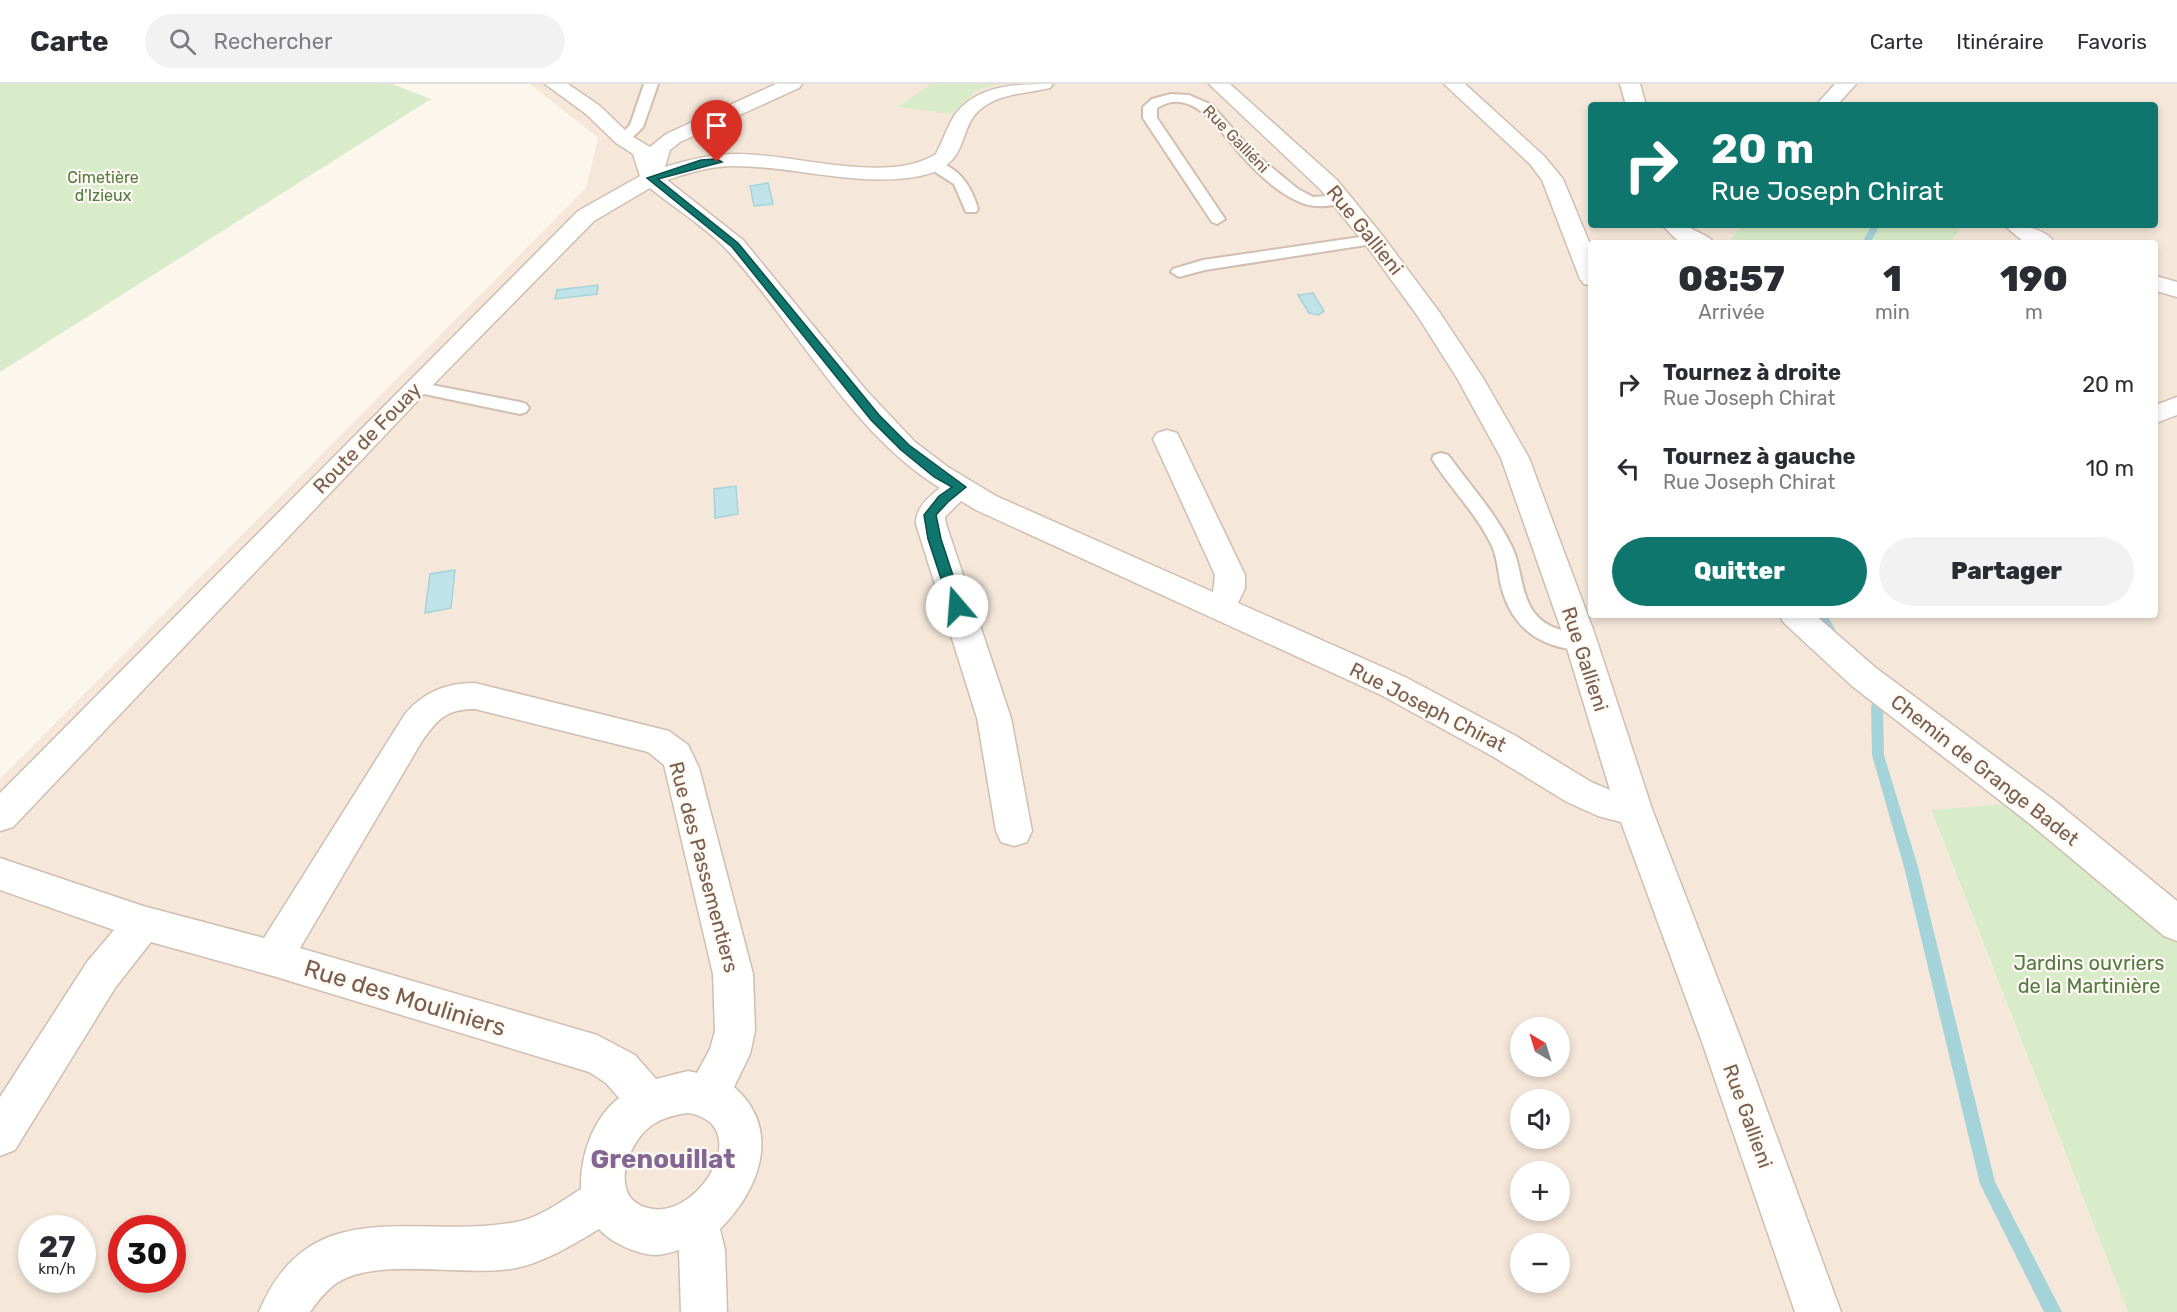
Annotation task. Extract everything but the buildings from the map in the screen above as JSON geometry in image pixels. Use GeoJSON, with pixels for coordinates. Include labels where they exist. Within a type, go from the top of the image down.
{"type":"FeatureCollection","features":[{"type":"Feature","properties":{"kind":"street"},"geometry":{"type":"LineString","coordinates":[[555,84],[606,120],[623,139],[642,151],[651,178]]}},
{"type":"Feature","properties":{"kind":"street"},"geometry":{"type":"LineString","coordinates":[[651,178],[660,147],[674,138],[792,84]]}},
{"type":"Feature","properties":{"kind":"street"},"geometry":{"type":"LineString","coordinates":[[934,165],[945,158],[963,118],[981,100],[1010,89],[1043,84]]}},
{"type":"Feature","properties":{"kind":"street","name":"Rue Gallieni"},"geometry":{"type":"LineString","coordinates":[[1219,84],[1301,158],[1341,199],[1374,240],[1428,313],[1470,378],[1515,458],[1581,642],[1634,809],[1722,1042],[1818,1312]]}},
{"type":"Feature","properties":{"kind":"street"},"geometry":{"type":"LineString","coordinates":[[1454,84],[1537,160],[1552,178],[1588,269]]}},
{"type":"Feature","properties":{"kind":"street"},"geometry":{"type":"LineString","coordinates":[[1630,84],[1635,102]]}},
{"type":"Feature","properties":{"kind":"street"},"geometry":{"type":"LineString","coordinates":[[1829,102],[1846,84]]}},
{"type":"Feature","properties":{"kind":"street","name":"Route de Fouay"},"geometry":{"type":"LineString","coordinates":[[0,816],[416,387],[586,216],[651,178],[701,163],[734,160],[870,174],[898,173],[934,165]]}},
{"type":"Feature","properties":{"kind":"street","name":"Rue Joseph Chirat"},"geometry":{"type":"LineString","coordinates":[[651,178],[735,245],[875,417],[905,448],[938,474],[986,503],[1393,686],[1504,746],[1579,792],[1611,806],[1634,809]]}},
{"type":"Feature","properties":{"kind":"street"},"geometry":{"type":"LineString","coordinates":[[1676,228],[1688,238],[1694,240]]}},
{"type":"Feature","properties":{"kind":"street"},"geometry":{"type":"LineString","coordinates":[[1707,240],[1717,228]]}},
{"type":"Feature","properties":{"kind":"street"},"geometry":{"type":"LineString","coordinates":[[2019,228],[2037,240]]}},
{"type":"Feature","properties":{"kind":"street"},"geometry":{"type":"LineString","coordinates":[[2158,284],[2177,290]]}},
{"type":"Feature","properties":{"kind":"street"},"geometry":{"type":"LineString","coordinates":[[2158,414],[2177,405]]}},
{"type":"Feature","properties":{"kind":"street"},"geometry":{"type":"LineString","coordinates":[[1167,439],[1230,575],[1231,587],[1228,596],[1219,608]]}},
{"type":"Feature","properties":{"kind":"street"},"geometry":{"type":"LineString","coordinates":[[960,487],[935,507],[930,515],[930,524],[994,718],[1014,831]]}},
{"type":"Feature","properties":{"kind":"street","name":"Chemin de Grange Badet"},"geometry":{"type":"LineString","coordinates":[[1799,618],[1864,677],[2042,812],[2177,924]]}},
{"type":"Feature","properties":{"kind":"street","name":"Rue des Passementiers"},"geometry":{"type":"LineString","coordinates":[[273,958],[410,732],[438,701],[457,695],[475,696],[657,741],[670,748],[678,757],[682,768],[733,974],[735,1031],[729,1054],[708,1096]]}},
{"type":"Feature","properties":{"kind":"street"},"geometry":{"type":"LineString","coordinates":[[0,874],[143,923],[100,975],[0,1136]]}},
{"type":"Feature","properties":{"kind":"street","name":"Rue des Mouliniers"},"geometry":{"type":"LineString","coordinates":[[143,923],[273,958],[597,1055],[619,1066],[636,1083],[647,1104]]}},
{"type":"Feature","properties":{"kind":"street"},"geometry":{"type":"LineString","coordinates":[[688,1092],[708,1096],[722,1103],[740,1130],[741,1147],[738,1167],[729,1188],[714,1206],[696,1220],[674,1230],[652,1231],[632,1227],[616,1215],[606,1199],[601,1178],[604,1157],[614,1136],[628,1118],[647,1104],[668,1095],[688,1092]]}},
{"type":"Feature","properties":{"kind":"street"},"geometry":{"type":"LineString","coordinates":[[282,1312],[297,1289],[321,1266],[346,1254],[380,1248],[494,1249],[520,1244],[544,1234],[606,1199]]}},
{"type":"Feature","properties":{"kind":"street"},"geometry":{"type":"LineString","coordinates":[[696,1220],[702,1250],[704,1312]]}},
{"type":"Feature","properties":{"kind":"lane"},"geometry":{"type":"LineString","coordinates":[[623,139],[636,127],[651,84]]}},
{"type":"Feature","properties":{"kind":"lane","name":"Rue Galliéni"},"geometry":{"type":"LineString","coordinates":[[1217,219],[1150,118],[1150,107],[1159,100],[1185,98],[1202,103],[1220,119],[1250,157],[1282,183],[1310,200],[1341,199]]}},
{"type":"Feature","properties":{"kind":"lane"},"geometry":{"type":"LineString","coordinates":[[934,165],[957,178],[966,192],[971,209]]}},
{"type":"Feature","properties":{"kind":"lane"},"geometry":{"type":"LineString","coordinates":[[1179,272],[1203,265],[1374,240]]}},
{"type":"Feature","properties":{"kind":"lane"},"geometry":{"type":"LineString","coordinates":[[416,387],[520,408]]}},
{"type":"Feature","properties":{"kind":"lane"},"geometry":{"type":"LineString","coordinates":[[1441,459],[1501,545],[1513,592],[1527,618],[1536,629],[1548,637],[1562,641],[1581,642]]}},
{"type":"Feature","properties":{"kind":"shaded area"},"geometry":{"type":"Polygon","coordinates":[[[530,84],[2177,84],[2177,919],[2018,803],[1931,811],[2128,1312],[0,1312],[0,779],[586,188],[598,138],[530,84]]]}},
{"type":"Feature","properties":{"kind":"green space","name":"Cimetière d'Izieux"},"geometry":{"type":"Polygon","coordinates":[[[0,84],[392,84],[431,99],[0,372],[0,84]]]}},
{"type":"Feature","properties":{"kind":"green space"},"geometry":{"type":"Polygon","coordinates":[[[931,84],[997,84],[976,91],[951,114],[898,107],[931,84]]]}},
{"type":"Feature","properties":{"kind":"green space"},"geometry":{"type":"Polygon","coordinates":[[[1740,228],[1961,228],[1952,240],[1730,240],[1740,228]]]}},
{"type":"Feature","properties":{"kind":"green space","name":"Jardins ouvriers de la Martinière"},"geometry":{"type":"Polygon","coordinates":[[[2018,803],[2177,919],[2177,1312],[2128,1312],[1931,810],[2018,803]]]}},
{"type":"Feature","properties":{"kind":"water"},"geometry":{"type":"Polygon","coordinates":[[[768,183],[773,204],[754,206],[750,186],[768,183]]]}},
{"type":"Feature","properties":{"kind":"water"},"geometry":{"type":"Polygon","coordinates":[[[598,285],[597,294],[555,299],[557,290],[598,285]]]}},
{"type":"Feature","properties":{"kind":"water"},"geometry":{"type":"Polygon","coordinates":[[[1313,293],[1324,311],[1319,315],[1309,313],[1298,295],[1313,293]]]}},
{"type":"Feature","properties":{"kind":"water"},"geometry":{"type":"Polygon","coordinates":[[[736,486],[738,514],[715,518],[714,489],[736,486]]]}},
{"type":"Feature","properties":{"kind":"water"},"geometry":{"type":"Polygon","coordinates":[[[455,570],[451,608],[425,613],[430,574],[455,570]]]}},
{"type":"Feature","properties":{"kind":"waterway"},"geometry":{"type":"LineString","coordinates":[[1868,240],[1874,228]]}},
{"type":"Feature","properties":{"kind":"waterway"},"geometry":{"type":"LineString","coordinates":[[1823,618],[1834,638]]}},
{"type":"Feature","properties":{"kind":"waterway"},"geometry":{"type":"LineString","coordinates":[[1877,706],[1878,755],[1911,867],[1988,1184],[2053,1312]]}},
{"type":"Feature","properties":{"kind":"district","name":"Grenouillat"},"geometry":{"type":"Point","coordinates":[663,1159]}},
{"type":"Feature","properties":{"kind":"route"},"geometry":{"type":"LineString","coordinates":[[717,162],[701,163],[651,178],[735,245],[875,417],[905,448],[938,474],[960,487],[935,507],[930,515],[934,539],[957,606]]}}]}
